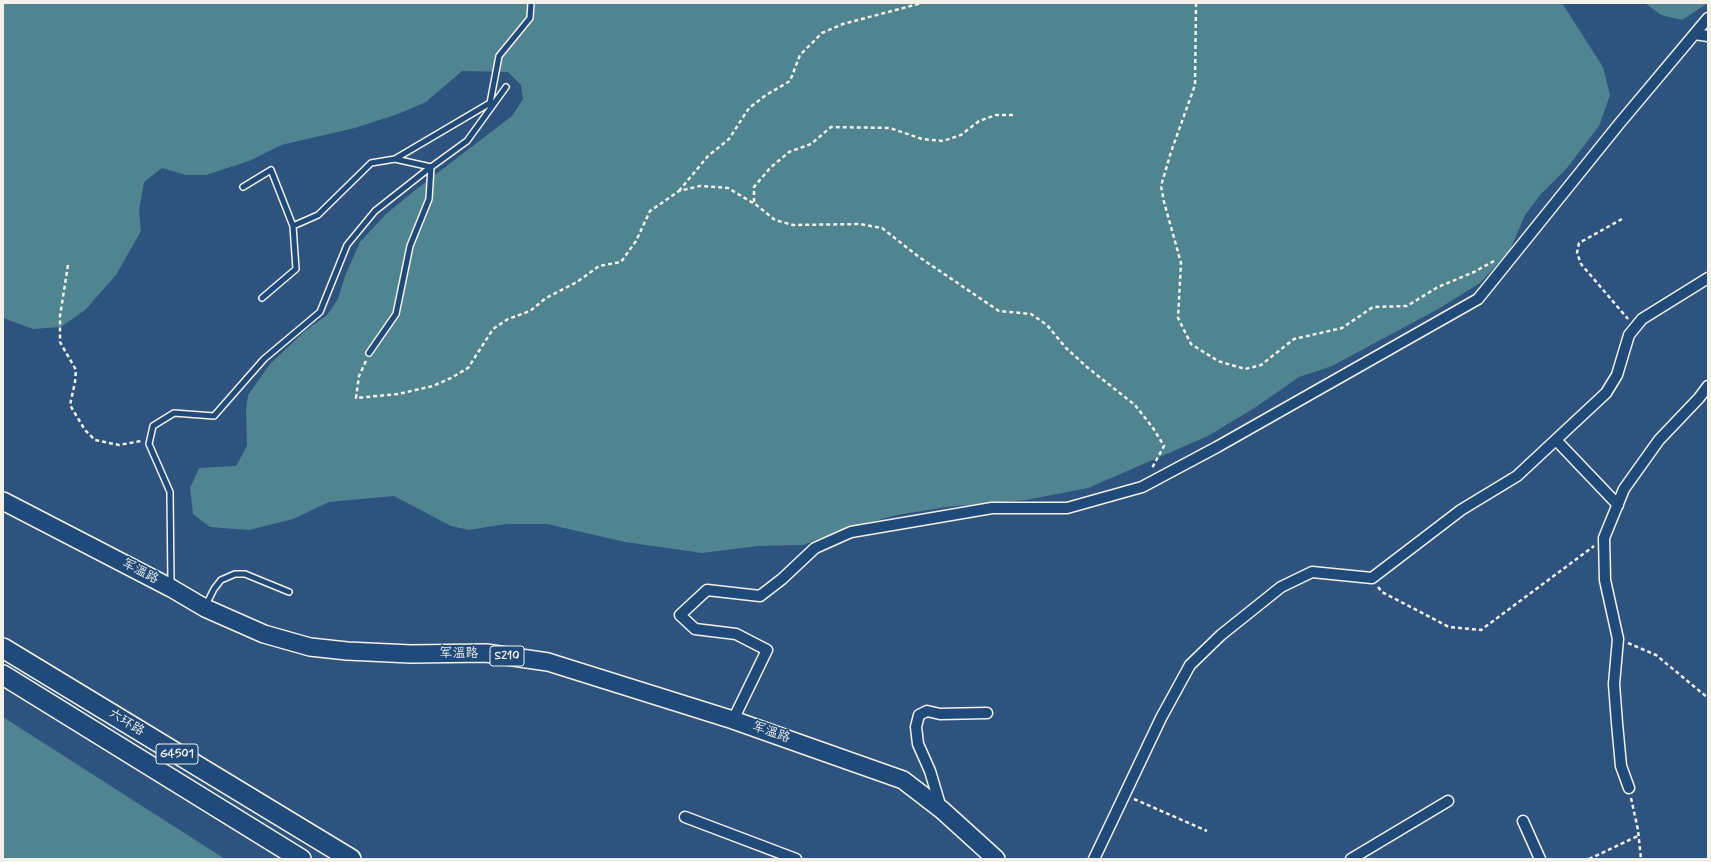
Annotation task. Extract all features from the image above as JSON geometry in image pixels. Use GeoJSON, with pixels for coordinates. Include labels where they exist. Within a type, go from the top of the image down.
{"type":"FeatureCollection","features":[{"type":"Feature","properties":{"kind":"highway","name":"六环路"},"geometry":{"type":"LineString","coordinates":[[3,648],[351,859]]}},
{"type":"Feature","properties":{"kind":"highway","name":"六环路"},"geometry":{"type":"LineString","coordinates":[[3,675],[301,859]]}},
{"type":"Feature","properties":{"kind":"main road","name":"军温路"},"geometry":{"type":"LineString","coordinates":[[3,501],[171,588],[205,608],[264,634],[310,647],[347,651],[411,654],[486,653],[548,662],[733,720],[903,780],[942,810],[996,859]]}},
{"type":"Feature","properties":{"kind":"street"},"geometry":{"type":"LineString","coordinates":[[733,720],[767,650],[736,634],[695,629],[680,615],[707,590],[760,596],[782,579],[815,548],[852,532],[992,508],[1067,508],[1142,488],[1478,299],[1619,124],[1708,18]]}},
{"type":"Feature","properties":{"kind":"street"},"geometry":{"type":"LineString","coordinates":[[1695,34],[1708,36]]}},
{"type":"Feature","properties":{"kind":"street"},"geometry":{"type":"LineString","coordinates":[[1094,859],[1161,718],[1190,665],[1221,635],[1281,586],[1312,572],[1372,578],[1461,510],[1517,476],[1606,393],[1617,376],[1629,335],[1642,319],[1708,278]]}},
{"type":"Feature","properties":{"kind":"street"},"geometry":{"type":"LineString","coordinates":[[1628,788],[1621,766],[1616,715],[1614,684],[1618,639],[1605,580],[1604,538],[1624,489],[1658,440],[1699,398],[1708,386]]}},
{"type":"Feature","properties":{"kind":"street"},"geometry":{"type":"LineString","coordinates":[[1556,440],[1618,505]]}},
{"type":"Feature","properties":{"kind":"street"},"geometry":{"type":"LineString","coordinates":[[942,810],[930,771],[918,744],[916,727],[919,715],[927,710],[940,714],[987,713]]}},
{"type":"Feature","properties":{"kind":"street"},"geometry":{"type":"LineString","coordinates":[[1351,859],[1448,801]]}},
{"type":"Feature","properties":{"kind":"street"},"geometry":{"type":"LineString","coordinates":[[685,817],[796,859]]}},
{"type":"Feature","properties":{"kind":"street"},"geometry":{"type":"LineString","coordinates":[[1523,821],[1540,859]]}},
{"type":"Feature","properties":{"kind":"lane"},"geometry":{"type":"LineString","coordinates":[[293,226],[318,215],[371,163],[395,159],[490,103],[499,56],[530,18],[531,3]]}},
{"type":"Feature","properties":{"kind":"lane"},"geometry":{"type":"LineString","coordinates":[[171,588],[170,492],[149,444],[153,426],[174,413],[214,416],[264,359],[320,312],[347,245],[375,211],[466,141],[506,87]]}},
{"type":"Feature","properties":{"kind":"lane"},"geometry":{"type":"LineString","coordinates":[[395,159],[431,167]]}},
{"type":"Feature","properties":{"kind":"lane"},"geometry":{"type":"LineString","coordinates":[[369,353],[396,314],[410,246],[428,199],[431,167]]}},
{"type":"Feature","properties":{"kind":"lane"},"geometry":{"type":"LineString","coordinates":[[243,187],[272,170],[293,226],[296,269],[262,298]]}},
{"type":"Feature","properties":{"kind":"lane"},"geometry":{"type":"LineString","coordinates":[[205,608],[214,589],[221,580],[235,574],[246,574],[289,592]]}},
{"type":"Feature","properties":{"kind":"path"},"geometry":{"type":"LineString","coordinates":[[369,353],[359,376],[356,398],[398,394],[432,386],[451,378],[468,368],[494,329],[508,319],[530,311],[546,298],[576,282],[599,266],[621,262],[636,241],[650,211],[679,191],[708,156],[729,139],[749,108],[766,95],[790,81],[800,55],[822,33],[843,24],[922,3]]}},
{"type":"Feature","properties":{"kind":"path"},"geometry":{"type":"LineString","coordinates":[[1196,3],[1195,85],[1171,152],[1161,186],[1181,263],[1178,318],[1191,344],[1218,361],[1245,369],[1261,366],[1294,339],[1342,328],[1373,307],[1407,306],[1438,287],[1474,272],[1493,261],[1513,256]]}},
{"type":"Feature","properties":{"kind":"path"},"geometry":{"type":"LineString","coordinates":[[754,203],[754,187],[770,168],[789,152],[811,144],[831,126],[890,128],[922,140],[943,141],[961,135],[979,121],[996,114],[1013,115]]}},
{"type":"Feature","properties":{"kind":"path"},"geometry":{"type":"LineString","coordinates":[[679,191],[700,186],[728,188],[754,203],[775,220],[793,226],[860,224],[882,228],[919,257],[999,311],[1031,314],[1047,325],[1066,348],[1088,368],[1135,405],[1153,428],[1164,446],[1142,488]]}},
{"type":"Feature","properties":{"kind":"path"},"geometry":{"type":"LineString","coordinates":[[1622,220],[1579,243],[1577,253],[1581,264],[1635,327]]}},
{"type":"Feature","properties":{"kind":"path"},"geometry":{"type":"LineString","coordinates":[[68,265],[60,316],[60,342],[76,370],[70,405],[85,430],[95,440],[120,445],[150,440]]}},
{"type":"Feature","properties":{"kind":"path"},"geometry":{"type":"LineString","coordinates":[[1372,578],[1382,592],[1449,628],[1481,630],[1604,538]]}},
{"type":"Feature","properties":{"kind":"path"},"geometry":{"type":"LineString","coordinates":[[1618,639],[1656,655],[1708,698]]}},
{"type":"Feature","properties":{"kind":"path"},"geometry":{"type":"LineString","coordinates":[[1628,788],[1641,859]]}},
{"type":"Feature","properties":{"kind":"path"},"geometry":{"type":"LineString","coordinates":[[1124,795],[1207,831]]}},
{"type":"Feature","properties":{"kind":"path"},"geometry":{"type":"LineString","coordinates":[[1589,859],[1638,836]]}},
{"type":"Feature","properties":{"kind":"green space"},"geometry":{"type":"Polygon","coordinates":[[[3,3],[1562,3],[1603,67],[1610,95],[1599,126],[1567,168],[1540,195],[1525,215],[1510,250],[1480,283],[1440,308],[1332,366],[1299,377],[1256,407],[1208,436],[1088,488],[1026,500],[946,507],[897,515],[842,530],[803,545],[758,546],[702,553],[625,542],[547,524],[506,524],[469,530],[451,526],[394,496],[329,502],[293,519],[249,530],[210,527],[193,514],[190,488],[199,468],[236,466],[247,446],[246,410],[248,395],[270,364],[305,331],[327,315],[338,299],[345,276],[360,242],[386,214],[512,116],[523,99],[521,85],[508,72],[462,71],[426,102],[398,114],[355,128],[281,145],[249,161],[206,175],[186,175],[162,168],[144,182],[139,211],[141,231],[116,275],[85,310],[61,327],[33,329],[3,318],[3,3]]]}},
{"type":"Feature","properties":{"kind":"green space"},"geometry":{"type":"Polygon","coordinates":[[[1645,3],[1708,3],[1682,20],[1661,15],[1645,3]]]}},
{"type":"Feature","properties":{"kind":"green space"},"geometry":{"type":"Polygon","coordinates":[[[3,717],[225,859],[3,859],[3,717]]]}}]}
